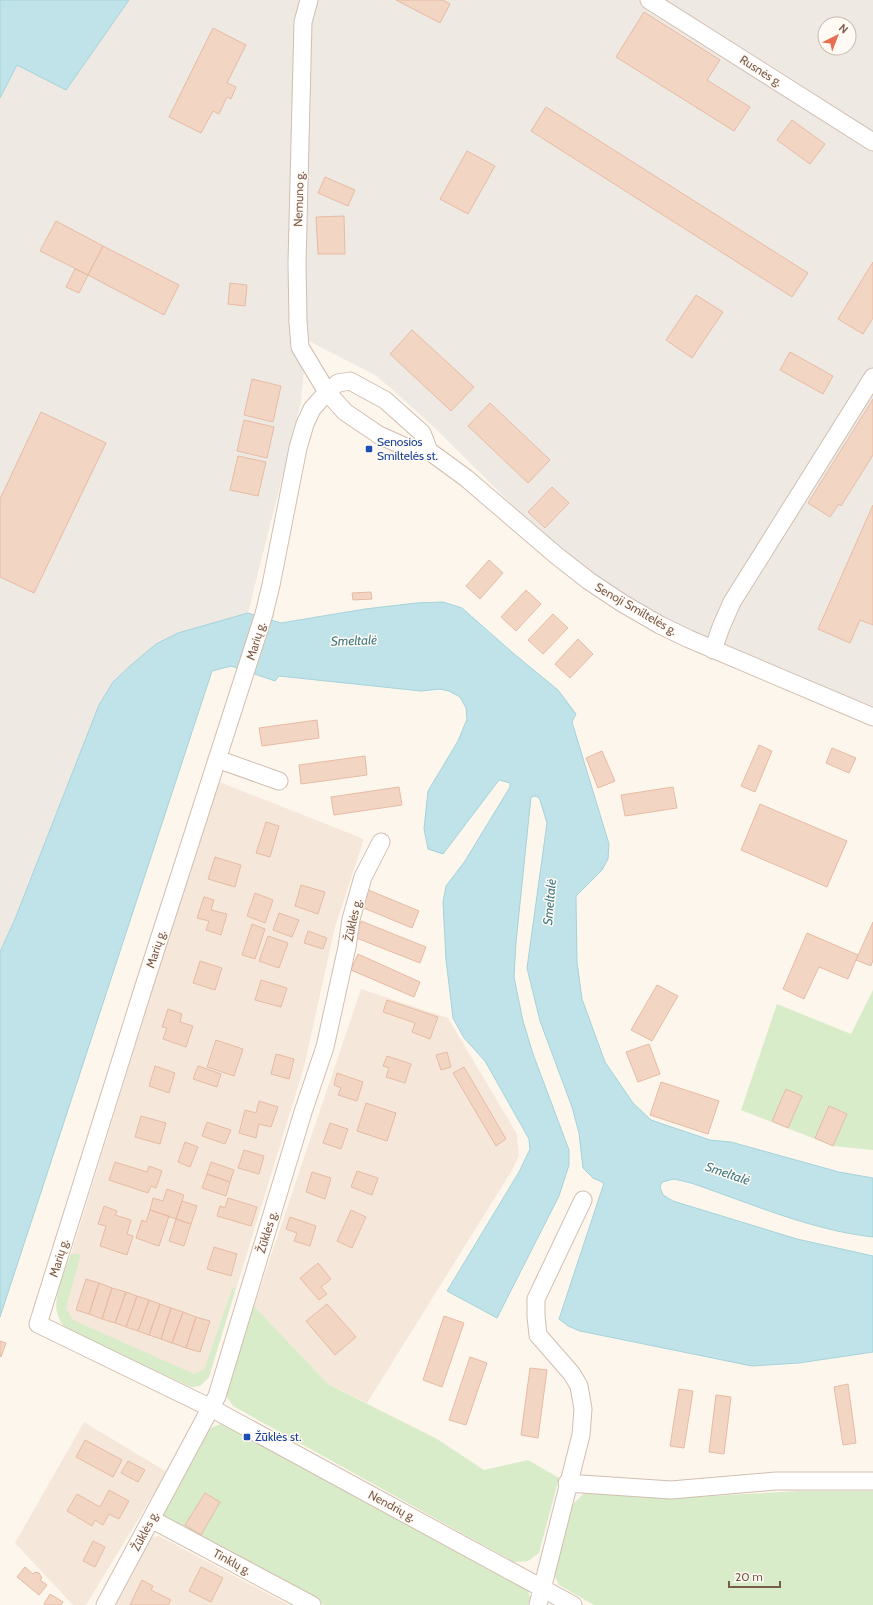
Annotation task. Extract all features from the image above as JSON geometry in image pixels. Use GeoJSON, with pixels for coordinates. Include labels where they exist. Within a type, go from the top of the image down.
{"type":"FeatureCollection","features":[{"type":"Feature","properties":{"kind":"street","name":"Nemuno g."},"geometry":{"type":"LineString","coordinates":[[309,0],[304,22],[297,263],[298,322],[300,347],[327,392]]}},
{"type":"Feature","properties":{"kind":"street","name":"Rusnės g."},"geometry":{"type":"LineString","coordinates":[[649,0],[873,142]]}},
{"type":"Feature","properties":{"kind":"street"},"geometry":{"type":"LineString","coordinates":[[714,650],[721,627],[732,602],[873,377]]}},
{"type":"Feature","properties":{"kind":"street"},"geometry":{"type":"LineString","coordinates":[[327,392],[338,383],[350,381],[385,400],[406,417],[422,433],[429,451]]}},
{"type":"Feature","properties":{"kind":"street","name":"Senoji Smiltelės g."},"geometry":{"type":"LineString","coordinates":[[327,392],[345,412],[379,436],[410,449],[429,451],[466,478],[557,556],[622,604],[660,625],[714,650],[873,717]]}},
{"type":"Feature","properties":{"kind":"street","name":"Marių g."},"geometry":{"type":"LineString","coordinates":[[211,1408],[38,1324],[144,986],[244,680],[264,614],[298,448],[305,424],[312,409],[327,392]]}},
{"type":"Feature","properties":{"kind":"street"},"geometry":{"type":"LineString","coordinates":[[217,759],[279,781]]}},
{"type":"Feature","properties":{"kind":"street","name":"Žūklės g."},"geometry":{"type":"LineString","coordinates":[[105,1605],[217,1396],[303,1112],[326,1047],[346,954],[351,919],[361,884],[381,842]]}},
{"type":"Feature","properties":{"kind":"street"},"geometry":{"type":"LineString","coordinates":[[538,1605],[567,1483],[581,1435],[583,1409],[579,1386],[572,1374],[538,1335],[536,1299],[583,1200]]}},
{"type":"Feature","properties":{"kind":"street","name":"Nendrių g."},"geometry":{"type":"LineString","coordinates":[[211,1408],[573,1605]]}},
{"type":"Feature","properties":{"kind":"street"},"geometry":{"type":"LineString","coordinates":[[567,1483],[671,1490],[776,1481],[873,1481]]}},
{"type":"Feature","properties":{"kind":"street","name":"Tinklų g."},"geometry":{"type":"LineString","coordinates":[[151,1520],[312,1605]]}},
{"type":"Feature","properties":{"kind":"shaded area"},"geometry":{"type":"Polygon","coordinates":[[[129,0],[873,0],[873,711],[684,631],[627,598],[570,558],[528,521],[439,432],[375,375],[307,340],[301,402],[248,613],[178,633],[113,682],[99,705],[15,919],[0,952],[0,98],[17,65],[66,89],[129,0]]]}},
{"type":"Feature","properties":{"kind":"shaded area"},"geometry":{"type":"Polygon","coordinates":[[[217,781],[364,839],[335,927],[304,1067],[209,1377],[200,1386],[191,1387],[61,1323],[56,1309],[58,1289],[71,1254],[217,781]]]}},
{"type":"Feature","properties":{"kind":"shaded area"},"geometry":{"type":"Polygon","coordinates":[[[361,989],[448,1018],[517,1134],[519,1156],[511,1172],[367,1403],[328,1384],[254,1306],[361,989]]]}},
{"type":"Feature","properties":{"kind":"shaded area"},"geometry":{"type":"Polygon","coordinates":[[[84,1422],[167,1472],[86,1605],[73,1605],[15,1543],[84,1422]]]}},
{"type":"Feature","properties":{"kind":"shaded area"},"geometry":{"type":"Polygon","coordinates":[[[159,1536],[289,1605],[115,1605],[152,1537],[159,1536]]]}},
{"type":"Feature","properties":{"kind":"green space"},"geometry":{"type":"Polygon","coordinates":[[[873,990],[873,1150],[833,1146],[741,1110],[777,1004],[851,1034],[873,990]]]}},
{"type":"Feature","properties":{"kind":"green space"},"geometry":{"type":"Polygon","coordinates":[[[71,1254],[81,1254],[66,1308],[73,1320],[194,1374],[204,1370],[232,1289],[236,1287],[209,1377],[200,1386],[191,1387],[71,1333],[62,1324],[58,1316],[57,1298],[61,1279],[71,1254]]]}},
{"type":"Feature","properties":{"kind":"green space"},"geometry":{"type":"Polygon","coordinates":[[[254,1306],[328,1384],[437,1439],[484,1470],[528,1460],[559,1478],[539,1553],[528,1561],[514,1562],[233,1406],[226,1396],[228,1385],[254,1306]]]}},
{"type":"Feature","properties":{"kind":"green space"},"geometry":{"type":"Polygon","coordinates":[[[221,1424],[234,1429],[528,1590],[530,1598],[528,1605],[324,1605],[167,1523],[161,1515],[206,1432],[221,1424]]]}},
{"type":"Feature","properties":{"kind":"green space"},"geometry":{"type":"Polygon","coordinates":[[[593,1491],[676,1498],[799,1491],[873,1491],[873,1605],[594,1605],[559,1585],[554,1575],[572,1505],[583,1494],[593,1491]]]}},
{"type":"Feature","properties":{"kind":"water"},"geometry":{"type":"Polygon","coordinates":[[[0,0],[129,0],[66,90],[17,65],[0,98],[0,0]]]}},
{"type":"Feature","properties":{"kind":"water","name":"Smeltalė"},"geometry":{"type":"Polygon","coordinates":[[[443,602],[462,608],[558,690],[576,714],[572,722],[609,844],[608,859],[602,870],[576,896],[577,962],[582,999],[605,1062],[633,1103],[651,1120],[710,1140],[731,1142],[839,1172],[873,1178],[873,1237],[803,1222],[691,1183],[674,1179],[662,1182],[660,1187],[663,1195],[673,1201],[797,1239],[873,1256],[873,1352],[799,1363],[752,1366],[580,1331],[568,1326],[559,1319],[604,1183],[593,1178],[583,1168],[579,1133],[572,1107],[540,1021],[527,968],[547,823],[540,800],[538,797],[534,796],[531,797],[516,942],[514,977],[523,1021],[533,1054],[569,1150],[569,1165],[559,1196],[497,1318],[447,1291],[519,1172],[530,1149],[529,1139],[485,1061],[464,1038],[453,1018],[446,960],[443,902],[446,886],[465,861],[510,787],[510,783],[499,780],[443,854],[428,849],[424,829],[428,791],[458,741],[467,719],[466,708],[460,697],[449,691],[440,689],[421,691],[279,676],[275,681],[231,666],[212,671],[0,1317],[0,952],[15,919],[99,705],[113,682],[156,644],[178,633],[248,613],[281,623],[365,609],[416,603],[443,602]]]}},
{"type":"Feature","properties":{"kind":"building"},"geometry":{"type":"Polygon","coordinates":[[[396,0],[443,0],[450,4],[440,23],[396,0]]]}},
{"type":"Feature","properties":{"kind":"building"},"geometry":{"type":"Polygon","coordinates":[[[644,12],[720,60],[707,80],[750,107],[734,131],[616,57],[644,12]]]}},
{"type":"Feature","properties":{"kind":"building"},"geometry":{"type":"Polygon","coordinates":[[[213,28],[246,45],[227,83],[236,87],[231,99],[227,97],[219,114],[213,111],[201,133],[169,117],[213,28]]]}},
{"type":"Feature","properties":{"kind":"building"},"geometry":{"type":"Polygon","coordinates":[[[546,107],[808,273],[792,297],[531,131],[546,107]]]}},
{"type":"Feature","properties":{"kind":"building"},"geometry":{"type":"Polygon","coordinates":[[[792,120],[825,144],[810,164],[777,140],[792,120]]]}},
{"type":"Feature","properties":{"kind":"building"},"geometry":{"type":"Polygon","coordinates":[[[467,151],[495,166],[468,214],[440,199],[467,151]]]}},
{"type":"Feature","properties":{"kind":"building"},"geometry":{"type":"Polygon","coordinates":[[[325,177],[355,190],[348,206],[318,193],[325,177]]]}},
{"type":"Feature","properties":{"kind":"building"},"geometry":{"type":"Polygon","coordinates":[[[344,216],[345,254],[318,254],[316,217],[344,216]]]}},
{"type":"Feature","properties":{"kind":"building"},"geometry":{"type":"Polygon","coordinates":[[[56,221],[103,246],[88,275],[40,251],[56,221]]]}},
{"type":"Feature","properties":{"kind":"building"},"geometry":{"type":"Polygon","coordinates":[[[103,246],[179,285],[164,315],[88,275],[103,246]]]}},
{"type":"Feature","properties":{"kind":"building"},"geometry":{"type":"Polygon","coordinates":[[[873,262],[873,318],[863,334],[838,319],[873,262]]]}},
{"type":"Feature","properties":{"kind":"building"},"geometry":{"type":"Polygon","coordinates":[[[75,269],[88,275],[79,293],[66,287],[75,269]]]}},
{"type":"Feature","properties":{"kind":"building"},"geometry":{"type":"Polygon","coordinates":[[[230,283],[247,285],[245,306],[228,304],[230,283]]]}},
{"type":"Feature","properties":{"kind":"building"},"geometry":{"type":"Polygon","coordinates":[[[696,295],[723,312],[692,358],[666,340],[696,295]]]}},
{"type":"Feature","properties":{"kind":"building"},"geometry":{"type":"Polygon","coordinates":[[[412,330],[474,387],[451,411],[390,354],[412,330]]]}},
{"type":"Feature","properties":{"kind":"building"},"geometry":{"type":"Polygon","coordinates":[[[790,352],[833,376],[823,394],[780,370],[790,352]]]}},
{"type":"Feature","properties":{"kind":"building"},"geometry":{"type":"Polygon","coordinates":[[[252,379],[281,386],[273,422],[244,415],[252,379]]]}},
{"type":"Feature","properties":{"kind":"building"},"geometry":{"type":"Polygon","coordinates":[[[873,399],[873,455],[841,506],[839,504],[830,517],[808,503],[873,399]]]}},
{"type":"Feature","properties":{"kind":"building"},"geometry":{"type":"Polygon","coordinates":[[[490,403],[550,460],[528,483],[468,426],[490,403]]]}},
{"type":"Feature","properties":{"kind":"building"},"geometry":{"type":"Polygon","coordinates":[[[41,412],[106,443],[34,593],[0,577],[0,499],[41,412]]]}},
{"type":"Feature","properties":{"kind":"building"},"geometry":{"type":"Polygon","coordinates":[[[244,420],[274,427],[267,458],[237,451],[244,420]]]}},
{"type":"Feature","properties":{"kind":"building"},"geometry":{"type":"Polygon","coordinates":[[[238,456],[266,462],[258,496],[230,490],[238,456]]]}},
{"type":"Feature","properties":{"kind":"building"},"geometry":{"type":"Polygon","coordinates":[[[552,487],[569,503],[545,528],[528,512],[552,487]]]}},
{"type":"Feature","properties":{"kind":"building"},"geometry":{"type":"Polygon","coordinates":[[[873,505],[873,625],[860,620],[850,643],[818,629],[873,505]]]}},
{"type":"Feature","properties":{"kind":"building"},"geometry":{"type":"Polygon","coordinates":[[[489,560],[503,573],[480,599],[466,586],[489,560]]]}},
{"type":"Feature","properties":{"kind":"building"},"geometry":{"type":"Polygon","coordinates":[[[526,590],[541,604],[516,631],[501,617],[526,590]]]}},
{"type":"Feature","properties":{"kind":"building"},"geometry":{"type":"Polygon","coordinates":[[[371,592],[372,599],[353,600],[352,593],[371,592]]]}},
{"type":"Feature","properties":{"kind":"building"},"geometry":{"type":"Polygon","coordinates":[[[553,614],[568,628],[543,654],[528,640],[553,614]]]}},
{"type":"Feature","properties":{"kind":"building"},"geometry":{"type":"Polygon","coordinates":[[[578,639],[593,654],[570,678],[555,664],[578,639]]]}},
{"type":"Feature","properties":{"kind":"building"},"geometry":{"type":"Polygon","coordinates":[[[317,720],[319,738],[262,746],[259,728],[317,720]]]}},
{"type":"Feature","properties":{"kind":"building"},"geometry":{"type":"Polygon","coordinates":[[[759,745],[772,751],[755,792],[741,786],[759,745]]]}},
{"type":"Feature","properties":{"kind":"building"},"geometry":{"type":"Polygon","coordinates":[[[832,748],[856,758],[849,773],[826,763],[832,748]]]}},
{"type":"Feature","properties":{"kind":"building"},"geometry":{"type":"Polygon","coordinates":[[[602,751],[615,781],[598,788],[586,758],[602,751]]]}},
{"type":"Feature","properties":{"kind":"building"},"geometry":{"type":"Polygon","coordinates":[[[365,756],[367,775],[301,784],[299,765],[365,756]]]}},
{"type":"Feature","properties":{"kind":"building"},"geometry":{"type":"Polygon","coordinates":[[[399,787],[402,805],[334,815],[331,797],[399,787]]]}},
{"type":"Feature","properties":{"kind":"building"},"geometry":{"type":"Polygon","coordinates":[[[673,787],[677,808],[625,816],[621,795],[673,787]]]}},
{"type":"Feature","properties":{"kind":"building"},"geometry":{"type":"Polygon","coordinates":[[[760,804],[847,841],[827,887],[741,850],[760,804]]]}},
{"type":"Feature","properties":{"kind":"building"},"geometry":{"type":"Polygon","coordinates":[[[266,822],[279,826],[270,857],[256,853],[266,822]]]}},
{"type":"Feature","properties":{"kind":"building"},"geometry":{"type":"Polygon","coordinates":[[[215,857],[241,865],[235,887],[208,879],[215,857]]]}},
{"type":"Feature","properties":{"kind":"building"},"geometry":{"type":"Polygon","coordinates":[[[301,885],[325,892],[318,914],[295,906],[301,885]]]}},
{"type":"Feature","properties":{"kind":"building"},"geometry":{"type":"Polygon","coordinates":[[[366,889],[419,911],[412,928],[359,906],[366,889]]]}},
{"type":"Feature","properties":{"kind":"building"},"geometry":{"type":"Polygon","coordinates":[[[255,893],[273,900],[265,923],[247,916],[255,893]]]}},
{"type":"Feature","properties":{"kind":"building"},"geometry":{"type":"Polygon","coordinates":[[[204,897],[214,900],[211,910],[227,914],[221,935],[206,930],[209,921],[197,918],[204,897]]]}},
{"type":"Feature","properties":{"kind":"building"},"geometry":{"type":"Polygon","coordinates":[[[279,913],[299,920],[292,937],[273,930],[279,913]]]}},
{"type":"Feature","properties":{"kind":"building"},"geometry":{"type":"Polygon","coordinates":[[[361,921],[426,947],[420,963],[354,937],[361,921]]]}},
{"type":"Feature","properties":{"kind":"building"},"geometry":{"type":"Polygon","coordinates":[[[873,922],[873,960],[871,966],[856,960],[873,922]]]}},
{"type":"Feature","properties":{"kind":"building"},"geometry":{"type":"Polygon","coordinates":[[[252,924],[265,929],[255,959],[242,955],[252,924]]]}},
{"type":"Feature","properties":{"kind":"building"},"geometry":{"type":"Polygon","coordinates":[[[308,931],[327,938],[323,949],[304,943],[308,931]]]}},
{"type":"Feature","properties":{"kind":"building"},"geometry":{"type":"Polygon","coordinates":[[[807,933],[858,955],[848,979],[819,967],[804,999],[783,989],[807,933]]]}},
{"type":"Feature","properties":{"kind":"building"},"geometry":{"type":"Polygon","coordinates":[[[268,936],[288,943],[279,968],[259,961],[268,936]]]}},
{"type":"Feature","properties":{"kind":"building"},"geometry":{"type":"Polygon","coordinates":[[[358,954],[420,982],[414,997],[351,970],[358,954]]]}},
{"type":"Feature","properties":{"kind":"building"},"geometry":{"type":"Polygon","coordinates":[[[200,961],[222,968],[215,990],[193,983],[200,961]]]}},
{"type":"Feature","properties":{"kind":"building"},"geometry":{"type":"Polygon","coordinates":[[[261,980],[287,988],[281,1007],[255,1000],[261,980]]]}},
{"type":"Feature","properties":{"kind":"building"},"geometry":{"type":"Polygon","coordinates":[[[657,985],[678,996],[652,1041],[631,1030],[657,985]]]}},
{"type":"Feature","properties":{"kind":"building"},"geometry":{"type":"Polygon","coordinates":[[[387,1000],[438,1017],[430,1039],[412,1032],[415,1023],[383,1012],[387,1000]]]}},
{"type":"Feature","properties":{"kind":"building"},"geometry":{"type":"Polygon","coordinates":[[[168,1009],[182,1014],[180,1022],[193,1026],[186,1047],[163,1039],[167,1028],[162,1027],[168,1009]]]}},
{"type":"Feature","properties":{"kind":"building"},"geometry":{"type":"Polygon","coordinates":[[[216,1040],[243,1049],[234,1076],[207,1067],[216,1040]]]}},
{"type":"Feature","properties":{"kind":"building"},"geometry":{"type":"Polygon","coordinates":[[[649,1044],[660,1074],[638,1082],[626,1052],[649,1044]]]}},
{"type":"Feature","properties":{"kind":"building"},"geometry":{"type":"Polygon","coordinates":[[[447,1052],[451,1067],[441,1070],[436,1055],[447,1052]]]}},
{"type":"Feature","properties":{"kind":"building"},"geometry":{"type":"Polygon","coordinates":[[[276,1054],[294,1059],[289,1079],[271,1074],[276,1054]]]}},
{"type":"Feature","properties":{"kind":"building"},"geometry":{"type":"Polygon","coordinates":[[[387,1056],[411,1064],[405,1083],[386,1077],[389,1068],[383,1066],[387,1056]]]}},
{"type":"Feature","properties":{"kind":"building"},"geometry":{"type":"Polygon","coordinates":[[[155,1066],[175,1073],[169,1093],[149,1086],[155,1066]]]}},
{"type":"Feature","properties":{"kind":"building"},"geometry":{"type":"Polygon","coordinates":[[[198,1066],[221,1074],[217,1087],[193,1079],[198,1066]]]}},
{"type":"Feature","properties":{"kind":"building"},"geometry":{"type":"Polygon","coordinates":[[[464,1067],[506,1139],[496,1146],[453,1073],[464,1067]]]}},
{"type":"Feature","properties":{"kind":"building"},"geometry":{"type":"Polygon","coordinates":[[[337,1073],[363,1082],[357,1101],[338,1095],[341,1088],[334,1085],[337,1073]]]}},
{"type":"Feature","properties":{"kind":"building"},"geometry":{"type":"Polygon","coordinates":[[[661,1082],[719,1101],[708,1134],[650,1115],[661,1082]]]}},
{"type":"Feature","properties":{"kind":"building"},"geometry":{"type":"Polygon","coordinates":[[[786,1089],[802,1096],[788,1128],[772,1121],[786,1089]]]}},
{"type":"Feature","properties":{"kind":"building"},"geometry":{"type":"Polygon","coordinates":[[[259,1101],[278,1107],[271,1127],[259,1124],[256,1138],[239,1133],[245,1110],[256,1113],[259,1101]]]}},
{"type":"Feature","properties":{"kind":"building"},"geometry":{"type":"Polygon","coordinates":[[[366,1103],[396,1113],[387,1141],[357,1131],[366,1103]]]}},
{"type":"Feature","properties":{"kind":"building"},"geometry":{"type":"Polygon","coordinates":[[[829,1106],[847,1114],[833,1146],[815,1138],[829,1106]]]}},
{"type":"Feature","properties":{"kind":"building"},"geometry":{"type":"Polygon","coordinates":[[[141,1116],[166,1123],[160,1144],[135,1137],[141,1116]]]}},
{"type":"Feature","properties":{"kind":"building"},"geometry":{"type":"Polygon","coordinates":[[[207,1122],[231,1130],[225,1144],[202,1136],[207,1122]]]}},
{"type":"Feature","properties":{"kind":"building"},"geometry":{"type":"Polygon","coordinates":[[[330,1123],[348,1129],[341,1149],[323,1143],[330,1123]]]}},
{"type":"Feature","properties":{"kind":"building"},"geometry":{"type":"Polygon","coordinates":[[[185,1142],[198,1147],[190,1167],[178,1162],[185,1142]]]}},
{"type":"Feature","properties":{"kind":"building"},"geometry":{"type":"Polygon","coordinates":[[[244,1150],[264,1156],[259,1174],[238,1168],[244,1150]]]}},
{"type":"Feature","properties":{"kind":"building"},"geometry":{"type":"Polygon","coordinates":[[[115,1162],[147,1172],[149,1166],[162,1171],[156,1188],[151,1186],[148,1193],[109,1180],[115,1162]]]}},
{"type":"Feature","properties":{"kind":"building"},"geometry":{"type":"Polygon","coordinates":[[[211,1162],[234,1170],[230,1182],[207,1174],[211,1162]]]}},
{"type":"Feature","properties":{"kind":"building"},"geometry":{"type":"Polygon","coordinates":[[[357,1171],[378,1178],[372,1195],[351,1187],[357,1171]]]}},
{"type":"Feature","properties":{"kind":"building"},"geometry":{"type":"Polygon","coordinates":[[[312,1172],[331,1178],[325,1199],[306,1192],[312,1172]]]}},
{"type":"Feature","properties":{"kind":"building"},"geometry":{"type":"Polygon","coordinates":[[[207,1174],[230,1182],[226,1196],[202,1188],[207,1174]]]}},
{"type":"Feature","properties":{"kind":"building"},"geometry":{"type":"Polygon","coordinates":[[[167,1189],[184,1195],[176,1219],[150,1210],[153,1198],[163,1201],[167,1189]]]}},
{"type":"Feature","properties":{"kind":"building"},"geometry":{"type":"Polygon","coordinates":[[[228,1198],[257,1207],[251,1226],[217,1216],[220,1206],[225,1208],[228,1198]]]}},
{"type":"Feature","properties":{"kind":"building"},"geometry":{"type":"Polygon","coordinates":[[[182,1201],[197,1206],[191,1224],[176,1219],[182,1201]]]}},
{"type":"Feature","properties":{"kind":"building"},"geometry":{"type":"Polygon","coordinates":[[[104,1206],[117,1211],[115,1215],[131,1220],[127,1234],[133,1236],[127,1255],[100,1246],[106,1226],[98,1224],[104,1206]]]}},
{"type":"Feature","properties":{"kind":"building"},"geometry":{"type":"Polygon","coordinates":[[[150,1210],[169,1216],[159,1246],[136,1238],[142,1220],[146,1222],[150,1210]]]}},
{"type":"Feature","properties":{"kind":"building"},"geometry":{"type":"Polygon","coordinates":[[[351,1210],[366,1217],[352,1248],[337,1241],[351,1210]]]}},
{"type":"Feature","properties":{"kind":"building"},"geometry":{"type":"Polygon","coordinates":[[[290,1217],[316,1226],[310,1246],[294,1241],[297,1233],[286,1229],[290,1217]]]}},
{"type":"Feature","properties":{"kind":"building"},"geometry":{"type":"Polygon","coordinates":[[[176,1219],[191,1224],[184,1246],[169,1241],[176,1219]]]}},
{"type":"Feature","properties":{"kind":"building"},"geometry":{"type":"Polygon","coordinates":[[[214,1247],[237,1254],[231,1276],[207,1269],[214,1247]]]}},
{"type":"Feature","properties":{"kind":"building"},"geometry":{"type":"Polygon","coordinates":[[[318,1263],[331,1279],[321,1287],[327,1294],[319,1300],[300,1278],[318,1263]]]}},
{"type":"Feature","properties":{"kind":"building"},"geometry":{"type":"Polygon","coordinates":[[[86,1279],[99,1283],[89,1314],[76,1310],[86,1279]]]}},
{"type":"Feature","properties":{"kind":"building"},"geometry":{"type":"Polygon","coordinates":[[[99,1283],[112,1288],[102,1319],[89,1314],[99,1283]]]}},
{"type":"Feature","properties":{"kind":"building"},"geometry":{"type":"Polygon","coordinates":[[[112,1288],[126,1292],[115,1323],[102,1319],[112,1288]]]}},
{"type":"Feature","properties":{"kind":"building"},"geometry":{"type":"Polygon","coordinates":[[[126,1292],[137,1296],[126,1327],[115,1323],[126,1292]]]}},
{"type":"Feature","properties":{"kind":"building"},"geometry":{"type":"Polygon","coordinates":[[[137,1296],[149,1300],[138,1331],[126,1327],[137,1296]]]}},
{"type":"Feature","properties":{"kind":"building"},"geometry":{"type":"Polygon","coordinates":[[[149,1300],[160,1304],[149,1335],[138,1331],[149,1300]]]}},
{"type":"Feature","properties":{"kind":"building"},"geometry":{"type":"Polygon","coordinates":[[[160,1304],[171,1308],[161,1339],[149,1335],[160,1304]]]}},
{"type":"Feature","properties":{"kind":"building"},"geometry":{"type":"Polygon","coordinates":[[[327,1304],[356,1337],[335,1355],[306,1321],[327,1304]]]}},
{"type":"Feature","properties":{"kind":"building"},"geometry":{"type":"Polygon","coordinates":[[[171,1308],[183,1312],[172,1343],[161,1339],[171,1308]]]}},
{"type":"Feature","properties":{"kind":"building"},"geometry":{"type":"Polygon","coordinates":[[[183,1312],[196,1317],[186,1348],[172,1343],[183,1312]]]}},
{"type":"Feature","properties":{"kind":"building"},"geometry":{"type":"Polygon","coordinates":[[[444,1316],[464,1323],[442,1387],[423,1380],[444,1316]]]}},
{"type":"Feature","properties":{"kind":"building"},"geometry":{"type":"Polygon","coordinates":[[[196,1317],[210,1321],[200,1352],[186,1348],[196,1317]]]}},
{"type":"Feature","properties":{"kind":"building"},"geometry":{"type":"Polygon","coordinates":[[[0,1341],[6,1343],[1,1357],[0,1356],[0,1341]]]}},
{"type":"Feature","properties":{"kind":"building"},"geometry":{"type":"Polygon","coordinates":[[[470,1357],[487,1363],[466,1425],[449,1420],[470,1357]]]}},
{"type":"Feature","properties":{"kind":"building"},"geometry":{"type":"Polygon","coordinates":[[[530,1368],[547,1370],[538,1438],[521,1435],[530,1368]]]}},
{"type":"Feature","properties":{"kind":"building"},"geometry":{"type":"Polygon","coordinates":[[[848,1384],[856,1443],[843,1445],[834,1387],[848,1384]]]}},
{"type":"Feature","properties":{"kind":"building"},"geometry":{"type":"Polygon","coordinates":[[[679,1389],[693,1391],[684,1448],[670,1446],[679,1389]]]}},
{"type":"Feature","properties":{"kind":"building"},"geometry":{"type":"Polygon","coordinates":[[[716,1395],[731,1397],[724,1454],[709,1452],[716,1395]]]}},
{"type":"Feature","properties":{"kind":"building"},"geometry":{"type":"Polygon","coordinates":[[[85,1440],[122,1460],[113,1477],[76,1457],[85,1440]]]}},
{"type":"Feature","properties":{"kind":"building"},"geometry":{"type":"Polygon","coordinates":[[[128,1461],[145,1470],[138,1482],[121,1473],[128,1461]]]}},
{"type":"Feature","properties":{"kind":"building"},"geometry":{"type":"Polygon","coordinates":[[[109,1490],[129,1501],[119,1519],[109,1514],[103,1525],[95,1520],[92,1526],[67,1511],[77,1494],[100,1507],[109,1490]]]}},
{"type":"Feature","properties":{"kind":"building"},"geometry":{"type":"Polygon","coordinates":[[[205,1493],[220,1502],[201,1535],[185,1525],[205,1493]]]}},
{"type":"Feature","properties":{"kind":"building"},"geometry":{"type":"Polygon","coordinates":[[[93,1541],[105,1547],[95,1567],[83,1561],[93,1541]]]}},
{"type":"Feature","properties":{"kind":"building"},"geometry":{"type":"Polygon","coordinates":[[[25,1567],[33,1574],[35,1572],[39,1573],[42,1578],[40,1580],[47,1585],[39,1595],[17,1577],[25,1567]]]}},
{"type":"Feature","properties":{"kind":"building"},"geometry":{"type":"Polygon","coordinates":[[[201,1567],[223,1578],[211,1602],[189,1591],[201,1567]]]}},
{"type":"Feature","properties":{"kind":"building"},"geometry":{"type":"Polygon","coordinates":[[[142,1580],[153,1586],[151,1590],[171,1600],[168,1605],[130,1605],[142,1580]]]}},
{"type":"Feature","properties":{"kind":"building"},"geometry":{"type":"Polygon","coordinates":[[[50,1594],[63,1602],[61,1605],[44,1604],[50,1594]]]}},
{"type":"Feature","properties":{"kind":"place","name":"Senosios Smiltelės st."},"geometry":{"type":"Point","coordinates":[369,449]}},
{"type":"Feature","properties":{"kind":"place","name":"Žūklės st."},"geometry":{"type":"Point","coordinates":[247,1437]}}]}
